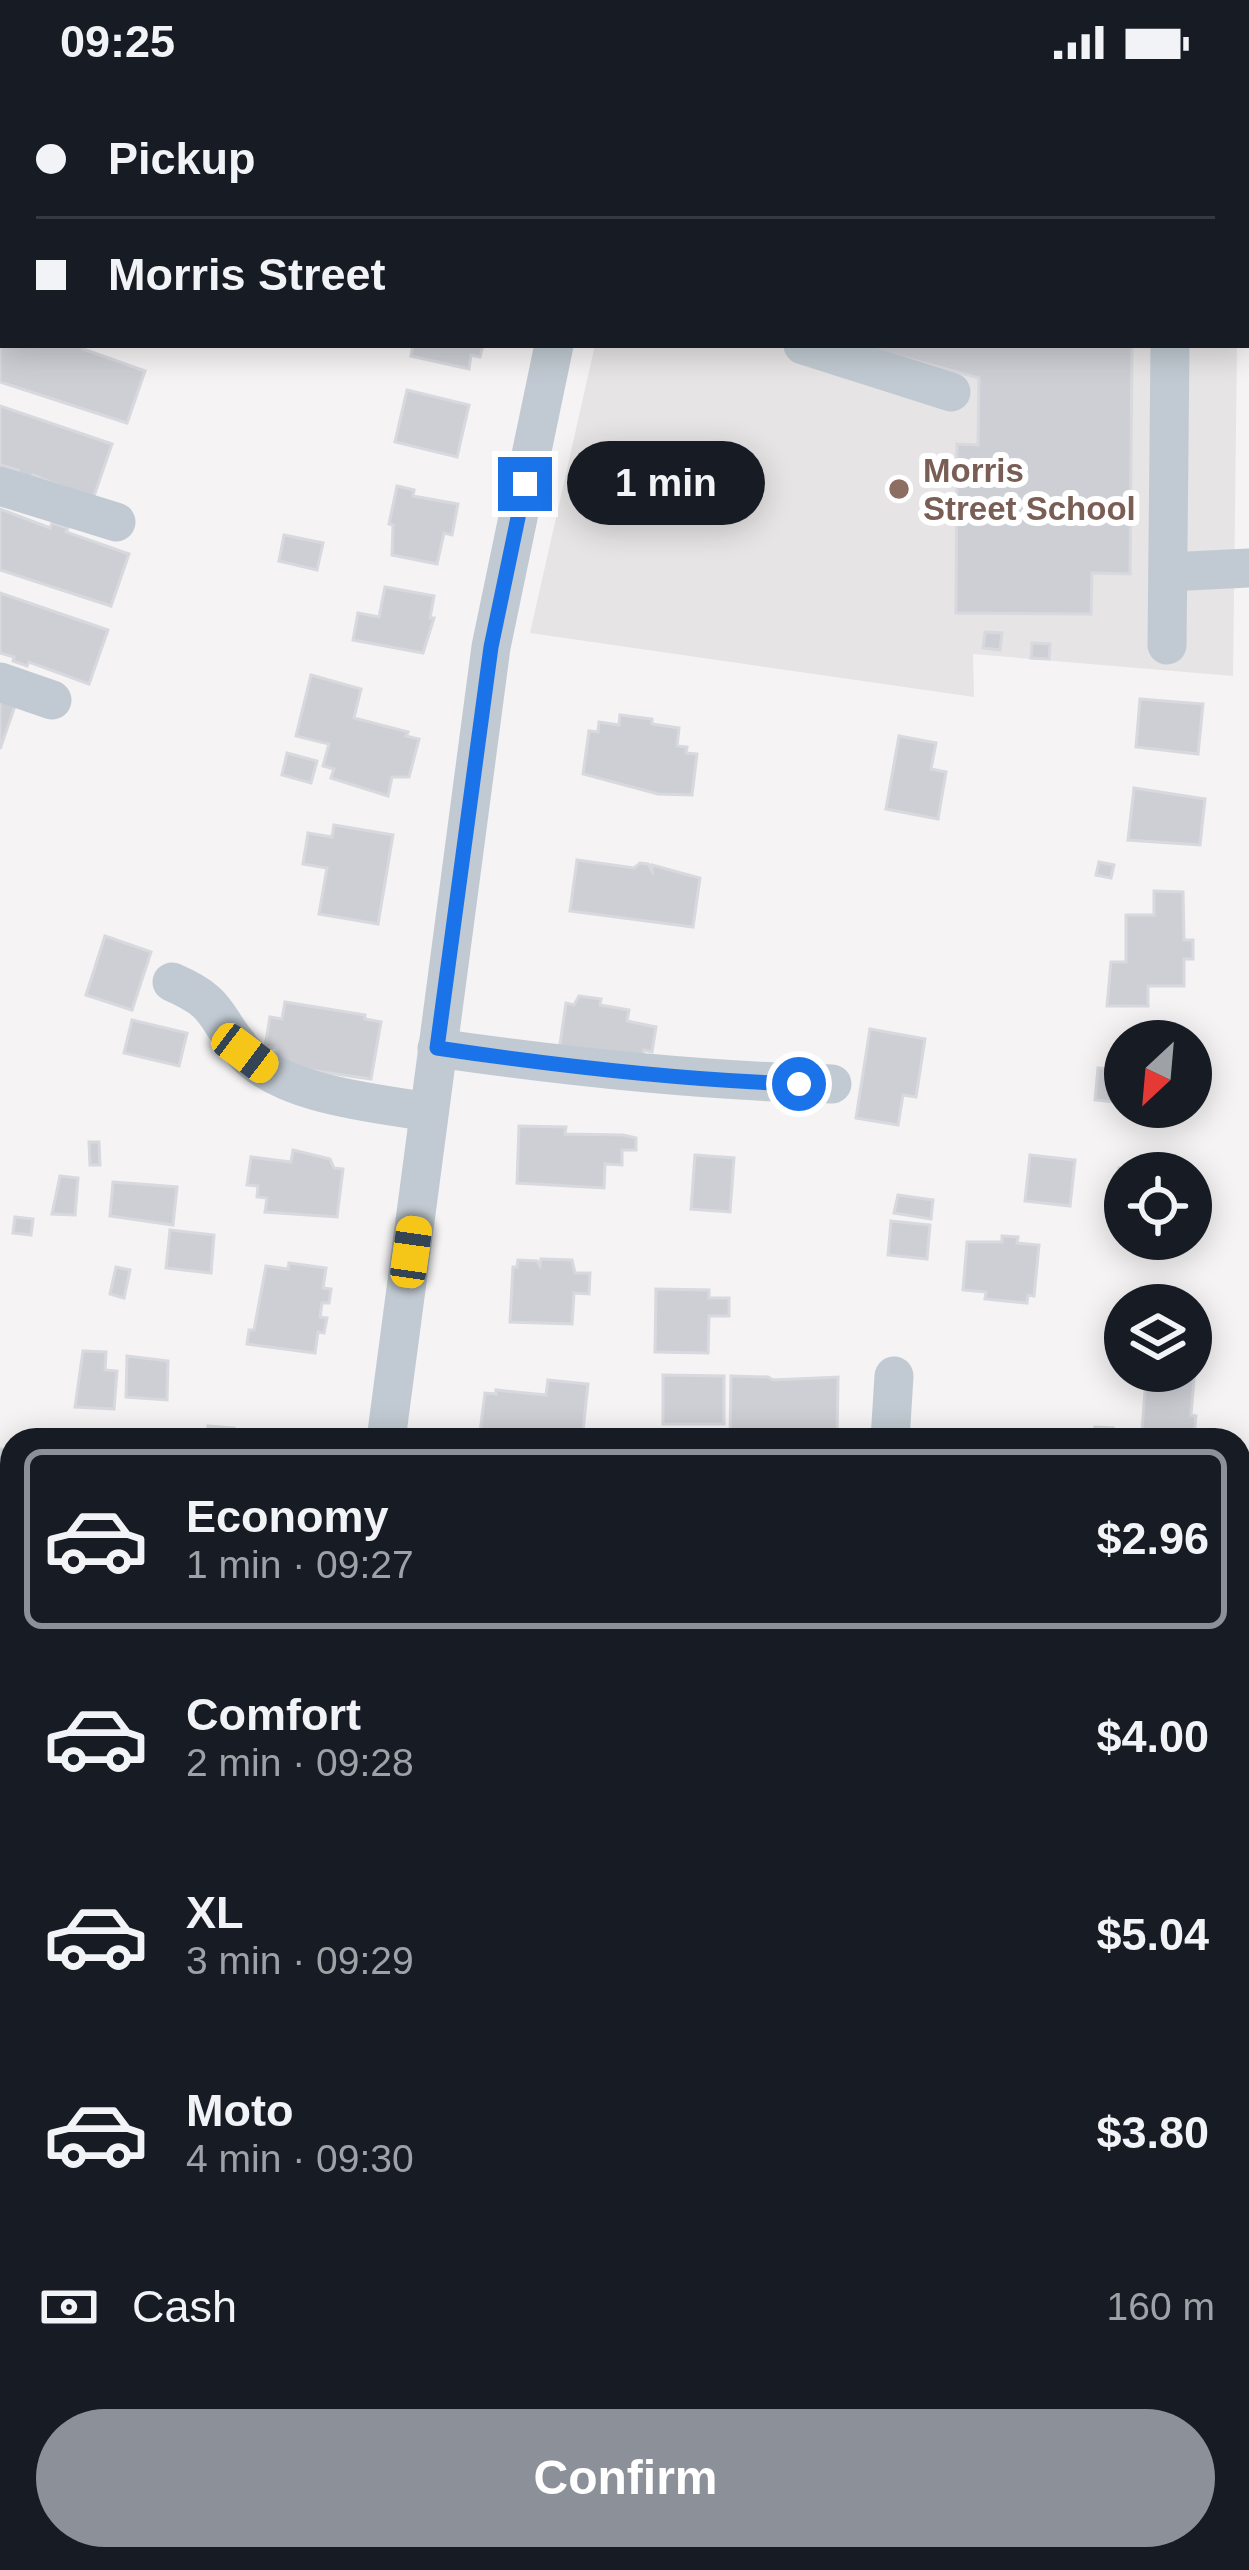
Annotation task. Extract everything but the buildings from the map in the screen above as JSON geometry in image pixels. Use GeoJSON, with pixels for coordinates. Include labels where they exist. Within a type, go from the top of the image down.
{"type":"FeatureCollection","features":[{"type":"Feature","properties":{"kind":"street"},"geometry":{"type":"LineString","coordinates":[[388,1428],[491,647],[553,348]]}},
{"type":"Feature","properties":{"kind":"street"},"geometry":{"type":"LineString","coordinates":[[812,348],[951,392]]}},
{"type":"Feature","properties":{"kind":"street"},"geometry":{"type":"LineString","coordinates":[[1167,645],[1170,348]]}},
{"type":"Feature","properties":{"kind":"street"},"geometry":{"type":"LineString","coordinates":[[0,486],[116,522]]}},
{"type":"Feature","properties":{"kind":"street"},"geometry":{"type":"LineString","coordinates":[[1168,572],[1249,568]]}},
{"type":"Feature","properties":{"kind":"street"},"geometry":{"type":"LineString","coordinates":[[0,682],[52,700]]}},
{"type":"Feature","properties":{"kind":"street"},"geometry":{"type":"LineString","coordinates":[[172,982],[212,1004],[245,1053],[272,1073],[339,1096],[429,1112]]}},
{"type":"Feature","properties":{"kind":"street"},"geometry":{"type":"LineString","coordinates":[[437,1048],[573,1068],[731,1082],[832,1084]]}},
{"type":"Feature","properties":{"kind":"street"},"geometry":{"type":"LineString","coordinates":[[891,1428],[895,1376]]}},
{"type":"Feature","properties":{"kind":"shaded area","name":"Morris Street School"},"geometry":{"type":"Polygon","coordinates":[[[594,348],[1237,348],[1233,676],[973,654],[974,697],[530,633],[594,348]]]}},
{"type":"Feature","properties":{"kind":"place","name":"Morris Street School"},"geometry":{"type":"Point","coordinates":[899,489]}},
{"type":"Feature","properties":{"kind":"route"},"geometry":{"type":"LineString","coordinates":[[525,484],[491,647],[437,1048],[573,1068],[799,1084]]}}]}
